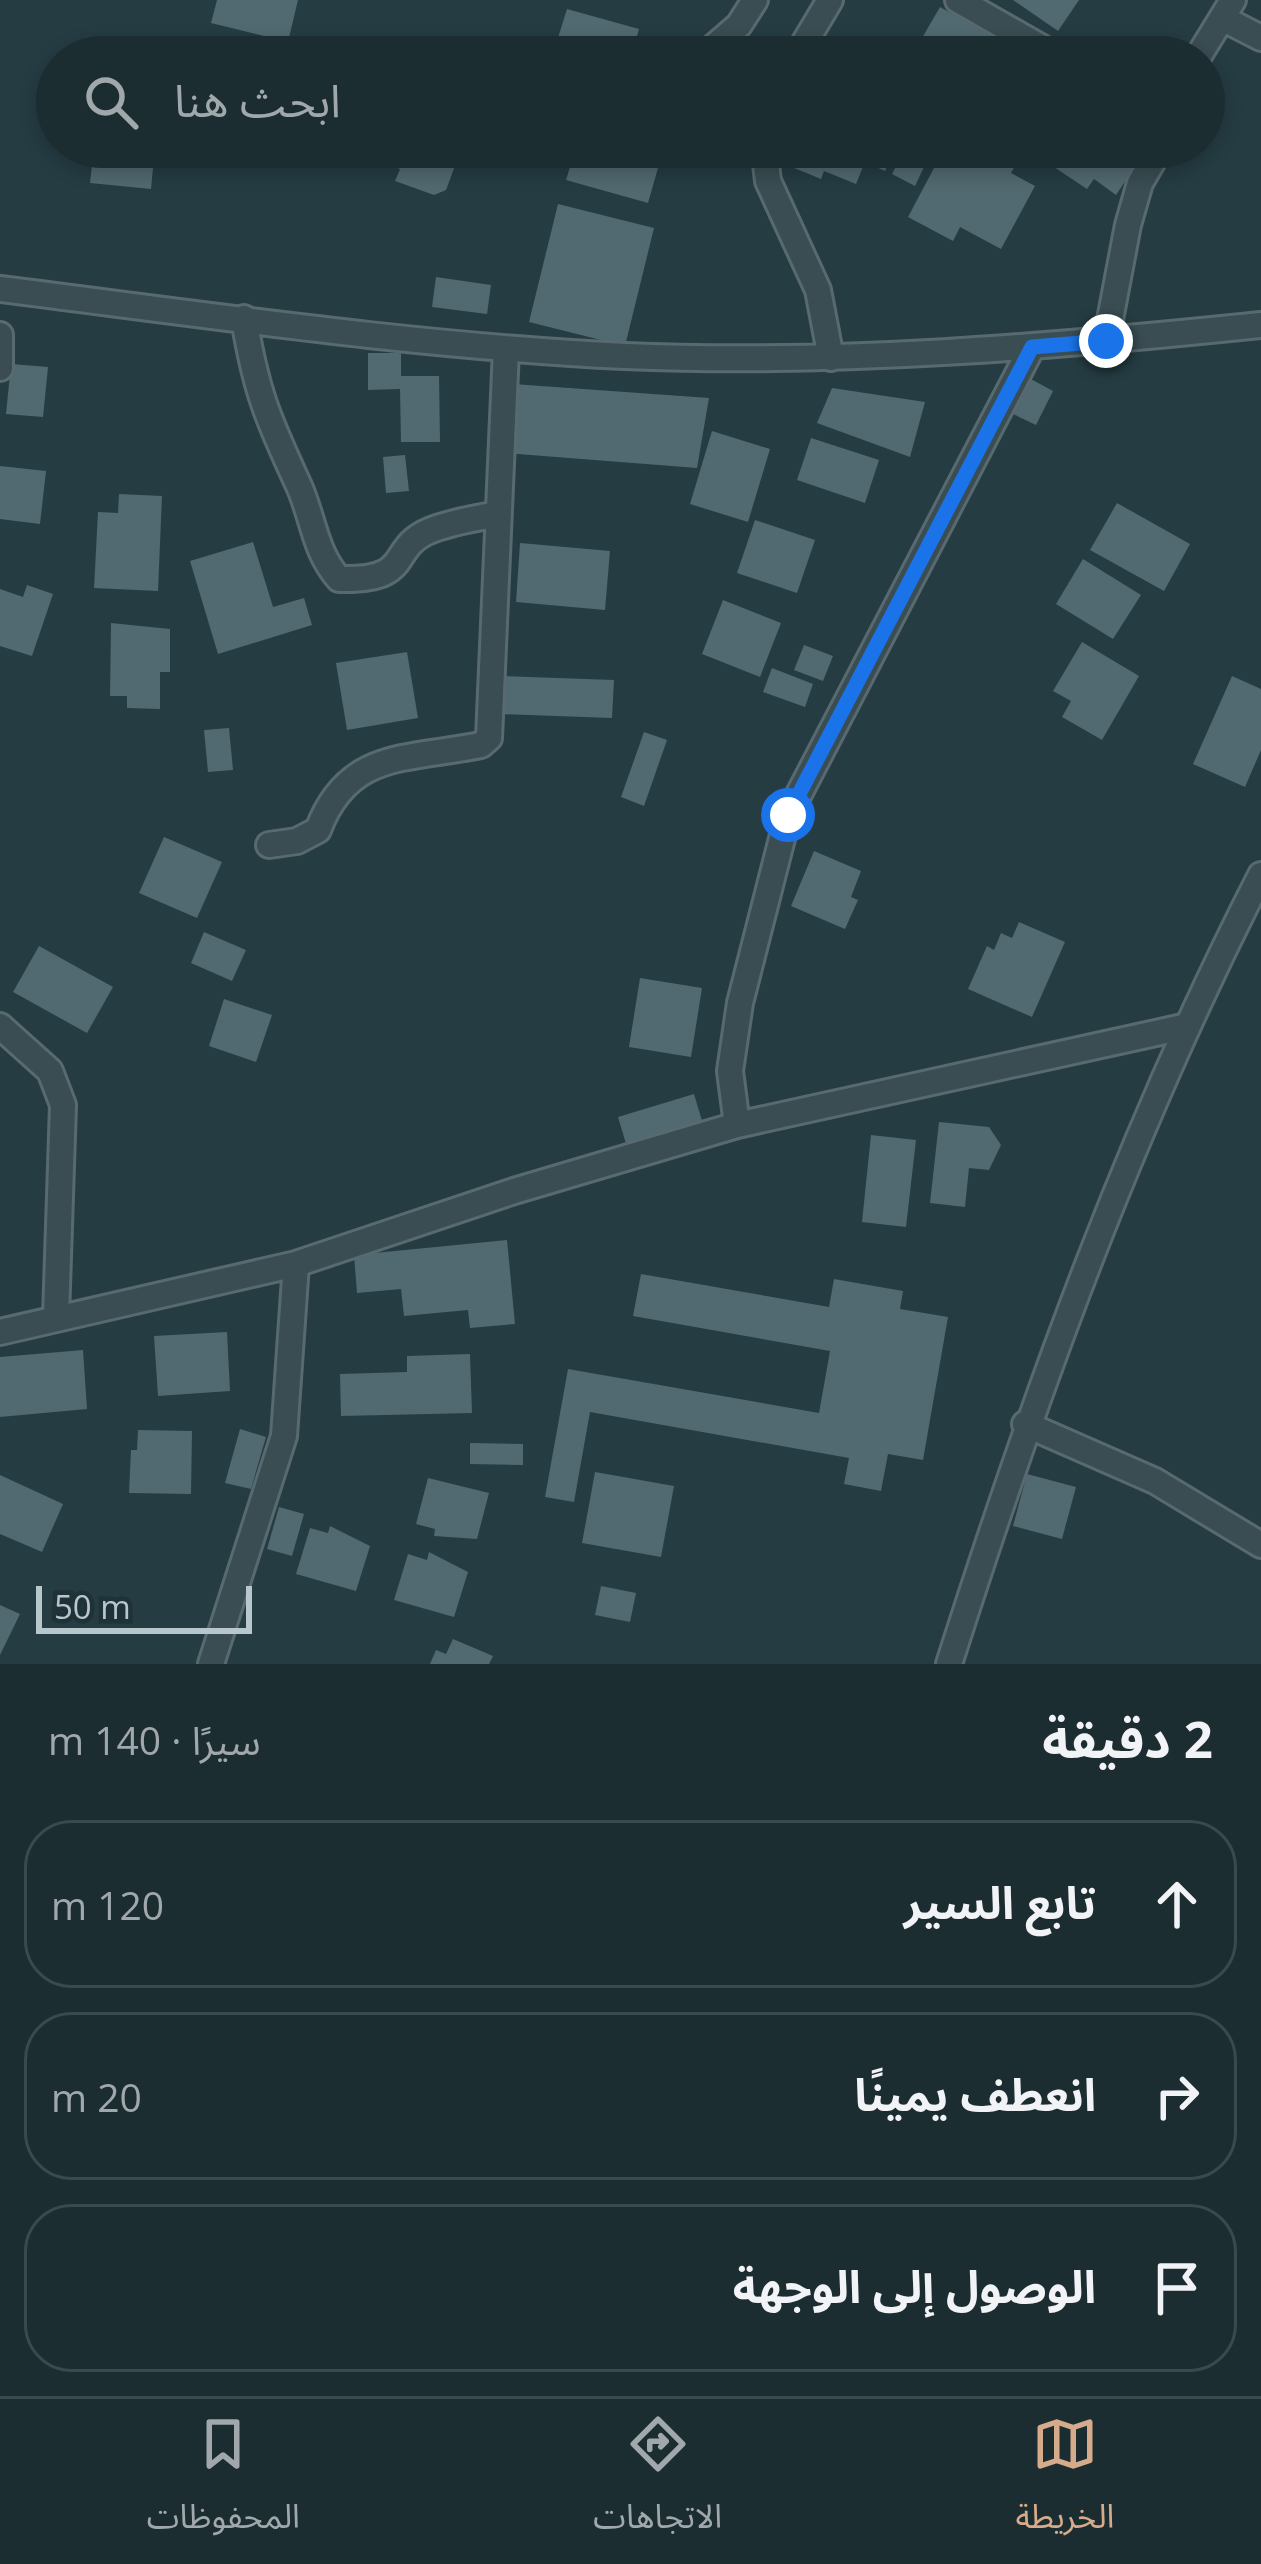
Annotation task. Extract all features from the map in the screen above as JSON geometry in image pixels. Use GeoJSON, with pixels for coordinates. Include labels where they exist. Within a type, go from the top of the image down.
{"type":"FeatureCollection","features":[{"type":"Feature","properties":{"kind":"street"},"geometry":{"type":"LineString","coordinates":[[728,36],[755,0]]}},
{"type":"Feature","properties":{"kind":"street"},"geometry":{"type":"LineString","coordinates":[[809,36],[830,0]]}},
{"type":"Feature","properties":{"kind":"street"},"geometry":{"type":"LineString","coordinates":[[958,0],[1021,36]]}},
{"type":"Feature","properties":{"kind":"street"},"geometry":{"type":"LineString","coordinates":[[1211,36],[1227,9],[1261,38]]}},
{"type":"Feature","properties":{"kind":"street"},"geometry":{"type":"LineString","coordinates":[[766,168],[768,181],[818,290],[831,358]]}},
{"type":"Feature","properties":{"kind":"street"},"geometry":{"type":"LineString","coordinates":[[1106,341],[1128,225],[1149,168]]}},
{"type":"Feature","properties":{"kind":"street"},"geometry":{"type":"LineString","coordinates":[[0,289],[506,349],[831,358],[1032,347],[1261,325]]}},
{"type":"Feature","properties":{"kind":"street"},"geometry":{"type":"LineString","coordinates":[[244,318],[263,415],[300,490],[319,555],[339,578],[368,580],[395,569],[424,532],[496,514]]}},
{"type":"Feature","properties":{"kind":"street"},"geometry":{"type":"LineString","coordinates":[[0,335],[0,368]]}},
{"type":"Feature","properties":{"kind":"street"},"geometry":{"type":"LineString","coordinates":[[737,1125],[730,1071],[740,1003],[788,815],[1032,347]]}},
{"type":"Feature","properties":{"kind":"street"},"geometry":{"type":"LineString","coordinates":[[269,845],[297,841],[318,830],[331,796],[357,770],[481,746],[489,738],[506,349]]}},
{"type":"Feature","properties":{"kind":"street"},"geometry":{"type":"LineString","coordinates":[[949,1664],[1025,1424],[1183,1027],[1261,875]]}},
{"type":"Feature","properties":{"kind":"street"},"geometry":{"type":"LineString","coordinates":[[0,1026],[50,1072],[63,1105],[56,1317]]}},
{"type":"Feature","properties":{"kind":"street"},"geometry":{"type":"LineString","coordinates":[[0,1333],[296,1264],[514,1191],[737,1125],[1183,1027]]}},
{"type":"Feature","properties":{"kind":"street"},"geometry":{"type":"LineString","coordinates":[[211,1664],[284,1436],[296,1264]]}},
{"type":"Feature","properties":{"kind":"street"},"geometry":{"type":"LineString","coordinates":[[1025,1424],[1155,1481],[1261,1545]]}},
{"type":"Feature","properties":{"kind":"building"},"geometry":{"type":"Polygon","coordinates":[[[217,0],[298,0],[289,36],[264,36],[211,23],[217,0]]]}},
{"type":"Feature","properties":{"kind":"building"},"geometry":{"type":"Polygon","coordinates":[[[1013,0],[1079,0],[1058,31],[1013,0]]]}},
{"type":"Feature","properties":{"kind":"building"},"geometry":{"type":"Polygon","coordinates":[[[940,7],[992,36],[923,36],[940,7]]]}},
{"type":"Feature","properties":{"kind":"building"},"geometry":{"type":"Polygon","coordinates":[[[567,9],[639,29],[637,36],[559,36],[567,9]]]}},
{"type":"Feature","properties":{"kind":"building"},"geometry":{"type":"Polygon","coordinates":[[[92,168],[153,168],[151,189],[90,183],[92,168]]]}},
{"type":"Feature","properties":{"kind":"building"},"geometry":{"type":"Polygon","coordinates":[[[454,168],[446,190],[434,195],[395,181],[400,169],[454,168]]]}},
{"type":"Feature","properties":{"kind":"building"},"geometry":{"type":"Polygon","coordinates":[[[570,168],[658,168],[648,203],[566,180],[570,168]]]}},
{"type":"Feature","properties":{"kind":"building"},"geometry":{"type":"Polygon","coordinates":[[[794,168],[863,168],[856,184],[824,171],[821,179],[794,168]]]}},
{"type":"Feature","properties":{"kind":"building"},"geometry":{"type":"Polygon","coordinates":[[[895,168],[924,168],[915,186],[892,174],[895,168]]]}},
{"type":"Feature","properties":{"kind":"building"},"geometry":{"type":"Polygon","coordinates":[[[934,168],[1014,168],[1011,173],[1035,186],[1001,249],[960,227],[953,241],[908,217],[934,168]]]}},
{"type":"Feature","properties":{"kind":"building"},"geometry":{"type":"Polygon","coordinates":[[[1056,168],[1134,168],[1116,195],[1094,179],[1087,189],[1056,168]]]}},
{"type":"Feature","properties":{"kind":"building"},"geometry":{"type":"Polygon","coordinates":[[[558,204],[654,228],[625,346],[529,322],[558,204]]]}},
{"type":"Feature","properties":{"kind":"building"},"geometry":{"type":"Polygon","coordinates":[[[436,277],[491,285],[487,314],[432,307],[436,277]]]}},
{"type":"Feature","properties":{"kind":"building"},"geometry":{"type":"Polygon","coordinates":[[[368,353],[401,353],[401,376],[439,376],[440,442],[401,442],[400,389],[368,390],[368,353]]]}},
{"type":"Feature","properties":{"kind":"building"},"geometry":{"type":"Polygon","coordinates":[[[11,364],[48,367],[43,417],[6,414],[11,364]]]}},
{"type":"Feature","properties":{"kind":"building"},"geometry":{"type":"Polygon","coordinates":[[[1029,378],[1053,391],[1036,425],[1011,413],[1029,378]]]}},
{"type":"Feature","properties":{"kind":"building"},"geometry":{"type":"Polygon","coordinates":[[[513,384],[709,398],[697,468],[505,453],[513,384]]]}},
{"type":"Feature","properties":{"kind":"building"},"geometry":{"type":"Polygon","coordinates":[[[832,388],[925,402],[910,457],[817,423],[832,388]]]}},
{"type":"Feature","properties":{"kind":"building"},"geometry":{"type":"Polygon","coordinates":[[[712,431],[770,449],[748,522],[690,504],[712,431]]]}},
{"type":"Feature","properties":{"kind":"building"},"geometry":{"type":"Polygon","coordinates":[[[811,438],[879,460],[865,503],[797,480],[811,438]]]}},
{"type":"Feature","properties":{"kind":"building"},"geometry":{"type":"Polygon","coordinates":[[[405,455],[409,491],[386,493],[383,457],[405,455]]]}},
{"type":"Feature","properties":{"kind":"building"},"geometry":{"type":"Polygon","coordinates":[[[0,466],[46,471],[40,524],[0,519],[0,466]]]}},
{"type":"Feature","properties":{"kind":"building"},"geometry":{"type":"Polygon","coordinates":[[[119,494],[162,496],[158,591],[94,588],[98,512],[118,513],[119,494]]]}},
{"type":"Feature","properties":{"kind":"building"},"geometry":{"type":"Polygon","coordinates":[[[1117,503],[1190,544],[1164,591],[1090,550],[1117,503]]]}},
{"type":"Feature","properties":{"kind":"building"},"geometry":{"type":"Polygon","coordinates":[[[755,520],[815,540],[797,593],[737,573],[755,520]]]}},
{"type":"Feature","properties":{"kind":"building"},"geometry":{"type":"Polygon","coordinates":[[[253,542],[273,607],[304,598],[312,625],[218,654],[190,561],[253,542]]]}},
{"type":"Feature","properties":{"kind":"building"},"geometry":{"type":"Polygon","coordinates":[[[520,543],[610,551],[605,610],[516,602],[520,543]]]}},
{"type":"Feature","properties":{"kind":"building"},"geometry":{"type":"Polygon","coordinates":[[[1083,559],[1141,595],[1113,639],[1056,604],[1083,559]]]}},
{"type":"Feature","properties":{"kind":"building"},"geometry":{"type":"Polygon","coordinates":[[[27,585],[53,594],[32,656],[0,646],[0,589],[23,597],[27,585]]]}},
{"type":"Feature","properties":{"kind":"building"},"geometry":{"type":"Polygon","coordinates":[[[723,600],[781,623],[760,677],[702,654],[723,600]]]}},
{"type":"Feature","properties":{"kind":"building"},"geometry":{"type":"Polygon","coordinates":[[[111,623],[170,629],[170,672],[160,672],[160,709],[127,708],[127,696],[110,696],[111,623]]]}},
{"type":"Feature","properties":{"kind":"building"},"geometry":{"type":"Polygon","coordinates":[[[1082,642],[1139,676],[1102,740],[1062,717],[1071,701],[1053,691],[1082,642]]]}},
{"type":"Feature","properties":{"kind":"building"},"geometry":{"type":"Polygon","coordinates":[[[804,645],[833,656],[823,681],[794,670],[804,645]]]}},
{"type":"Feature","properties":{"kind":"building"},"geometry":{"type":"Polygon","coordinates":[[[407,652],[418,718],[347,730],[336,663],[407,652]]]}},
{"type":"Feature","properties":{"kind":"building"},"geometry":{"type":"Polygon","coordinates":[[[772,668],[813,684],[805,707],[763,692],[772,668]]]}},
{"type":"Feature","properties":{"kind":"building"},"geometry":{"type":"Polygon","coordinates":[[[500,676],[614,680],[612,718],[498,714],[500,676]]]}},
{"type":"Feature","properties":{"kind":"building"},"geometry":{"type":"Polygon","coordinates":[[[1232,676],[1261,689],[1261,750],[1245,787],[1193,764],[1232,676]]]}},
{"type":"Feature","properties":{"kind":"building"},"geometry":{"type":"Polygon","coordinates":[[[229,728],[233,770],[208,772],[204,730],[229,728]]]}},
{"type":"Feature","properties":{"kind":"building"},"geometry":{"type":"Polygon","coordinates":[[[644,732],[667,740],[644,806],[621,797],[644,732]]]}},
{"type":"Feature","properties":{"kind":"building"},"geometry":{"type":"Polygon","coordinates":[[[164,837],[222,862],[197,918],[139,893],[164,837]]]}},
{"type":"Feature","properties":{"kind":"building"},"geometry":{"type":"Polygon","coordinates":[[[814,851],[861,871],[851,897],[858,900],[845,929],[791,906],[814,851]]]}},
{"type":"Feature","properties":{"kind":"building"},"geometry":{"type":"Polygon","coordinates":[[[1019,922],[1065,942],[1032,1017],[968,989],[987,946],[994,950],[1001,933],[1012,938],[1019,922]]]}},
{"type":"Feature","properties":{"kind":"building"},"geometry":{"type":"Polygon","coordinates":[[[204,932],[246,950],[232,981],[191,963],[204,932]]]}},
{"type":"Feature","properties":{"kind":"building"},"geometry":{"type":"Polygon","coordinates":[[[39,946],[113,987],[87,1033],[13,992],[39,946]]]}},
{"type":"Feature","properties":{"kind":"building"},"geometry":{"type":"Polygon","coordinates":[[[640,978],[702,988],[691,1057],[629,1047],[640,978]]]}},
{"type":"Feature","properties":{"kind":"building"},"geometry":{"type":"Polygon","coordinates":[[[224,999],[272,1015],[256,1062],[209,1046],[224,999]]]}},
{"type":"Feature","properties":{"kind":"building"},"geometry":{"type":"Polygon","coordinates":[[[694,1094],[703,1124],[627,1147],[618,1117],[694,1094]]]}},
{"type":"Feature","properties":{"kind":"building"},"geometry":{"type":"Polygon","coordinates":[[[939,1122],[989,1127],[1001,1145],[989,1170],[969,1168],[965,1207],[930,1203],[939,1122]]]}},
{"type":"Feature","properties":{"kind":"building"},"geometry":{"type":"Polygon","coordinates":[[[871,1135],[916,1140],[906,1227],[862,1222],[871,1135]]]}},
{"type":"Feature","properties":{"kind":"building"},"geometry":{"type":"Polygon","coordinates":[[[507,1240],[515,1324],[470,1328],[468,1310],[404,1316],[401,1289],[357,1293],[354,1255],[507,1240]]]}},
{"type":"Feature","properties":{"kind":"building"},"geometry":{"type":"Polygon","coordinates":[[[641,1274],[829,1307],[834,1279],[903,1291],[900,1309],[948,1317],[923,1460],[888,1454],[881,1491],[844,1484],[849,1458],[590,1412],[574,1502],[545,1497],[568,1369],[819,1413],[830,1351],[633,1316],[641,1274]]]}},
{"type":"Feature","properties":{"kind":"building"},"geometry":{"type":"Polygon","coordinates":[[[227,1332],[230,1391],[158,1396],[154,1336],[227,1332]]]}},
{"type":"Feature","properties":{"kind":"building"},"geometry":{"type":"Polygon","coordinates":[[[83,1350],[87,1409],[0,1417],[0,1357],[83,1350]]]}},
{"type":"Feature","properties":{"kind":"building"},"geometry":{"type":"Polygon","coordinates":[[[470,1354],[472,1413],[341,1416],[340,1374],[407,1372],[407,1356],[470,1354]]]}},
{"type":"Feature","properties":{"kind":"building"},"geometry":{"type":"Polygon","coordinates":[[[240,1429],[266,1437],[251,1489],[225,1483],[240,1429]]]}},
{"type":"Feature","properties":{"kind":"building"},"geometry":{"type":"Polygon","coordinates":[[[138,1430],[192,1431],[191,1494],[129,1493],[131,1450],[137,1450],[138,1430]]]}},
{"type":"Feature","properties":{"kind":"building"},"geometry":{"type":"Polygon","coordinates":[[[470,1443],[523,1444],[523,1465],[470,1464],[470,1443]]]}},
{"type":"Feature","properties":{"kind":"building"},"geometry":{"type":"Polygon","coordinates":[[[595,1472],[674,1486],[661,1557],[582,1543],[595,1472]]]}},
{"type":"Feature","properties":{"kind":"building"},"geometry":{"type":"Polygon","coordinates":[[[1027,1474],[1076,1487],[1062,1539],[1013,1526],[1027,1474]]]}},
{"type":"Feature","properties":{"kind":"building"},"geometry":{"type":"Polygon","coordinates":[[[0,1475],[63,1504],[42,1552],[0,1534],[0,1475]]]}},
{"type":"Feature","properties":{"kind":"building"},"geometry":{"type":"Polygon","coordinates":[[[428,1478],[489,1493],[477,1539],[434,1536],[435,1529],[416,1524],[428,1478]]]}},
{"type":"Feature","properties":{"kind":"building"},"geometry":{"type":"Polygon","coordinates":[[[279,1507],[304,1514],[292,1556],[267,1549],[279,1507]]]}},
{"type":"Feature","properties":{"kind":"building"},"geometry":{"type":"Polygon","coordinates":[[[330,1526],[370,1546],[356,1591],[296,1574],[310,1528],[328,1533],[330,1526]]]}},
{"type":"Feature","properties":{"kind":"building"},"geometry":{"type":"Polygon","coordinates":[[[429,1552],[468,1572],[454,1617],[394,1600],[408,1554],[427,1560],[429,1552]]]}},
{"type":"Feature","properties":{"kind":"building"},"geometry":{"type":"Polygon","coordinates":[[[601,1586],[636,1593],[630,1622],[595,1615],[601,1586]]]}},
{"type":"Feature","properties":{"kind":"building"},"geometry":{"type":"Polygon","coordinates":[[[0,1605],[20,1614],[0,1655],[0,1605]]]}},
{"type":"Feature","properties":{"kind":"building"},"geometry":{"type":"Polygon","coordinates":[[[453,1639],[493,1656],[489,1664],[430,1664],[436,1650],[446,1654],[453,1639]]]}},
{"type":"Feature","properties":{"kind":"route"},"geometry":{"type":"LineString","coordinates":[[788,815],[1032,347],[1106,341]]}}]}
